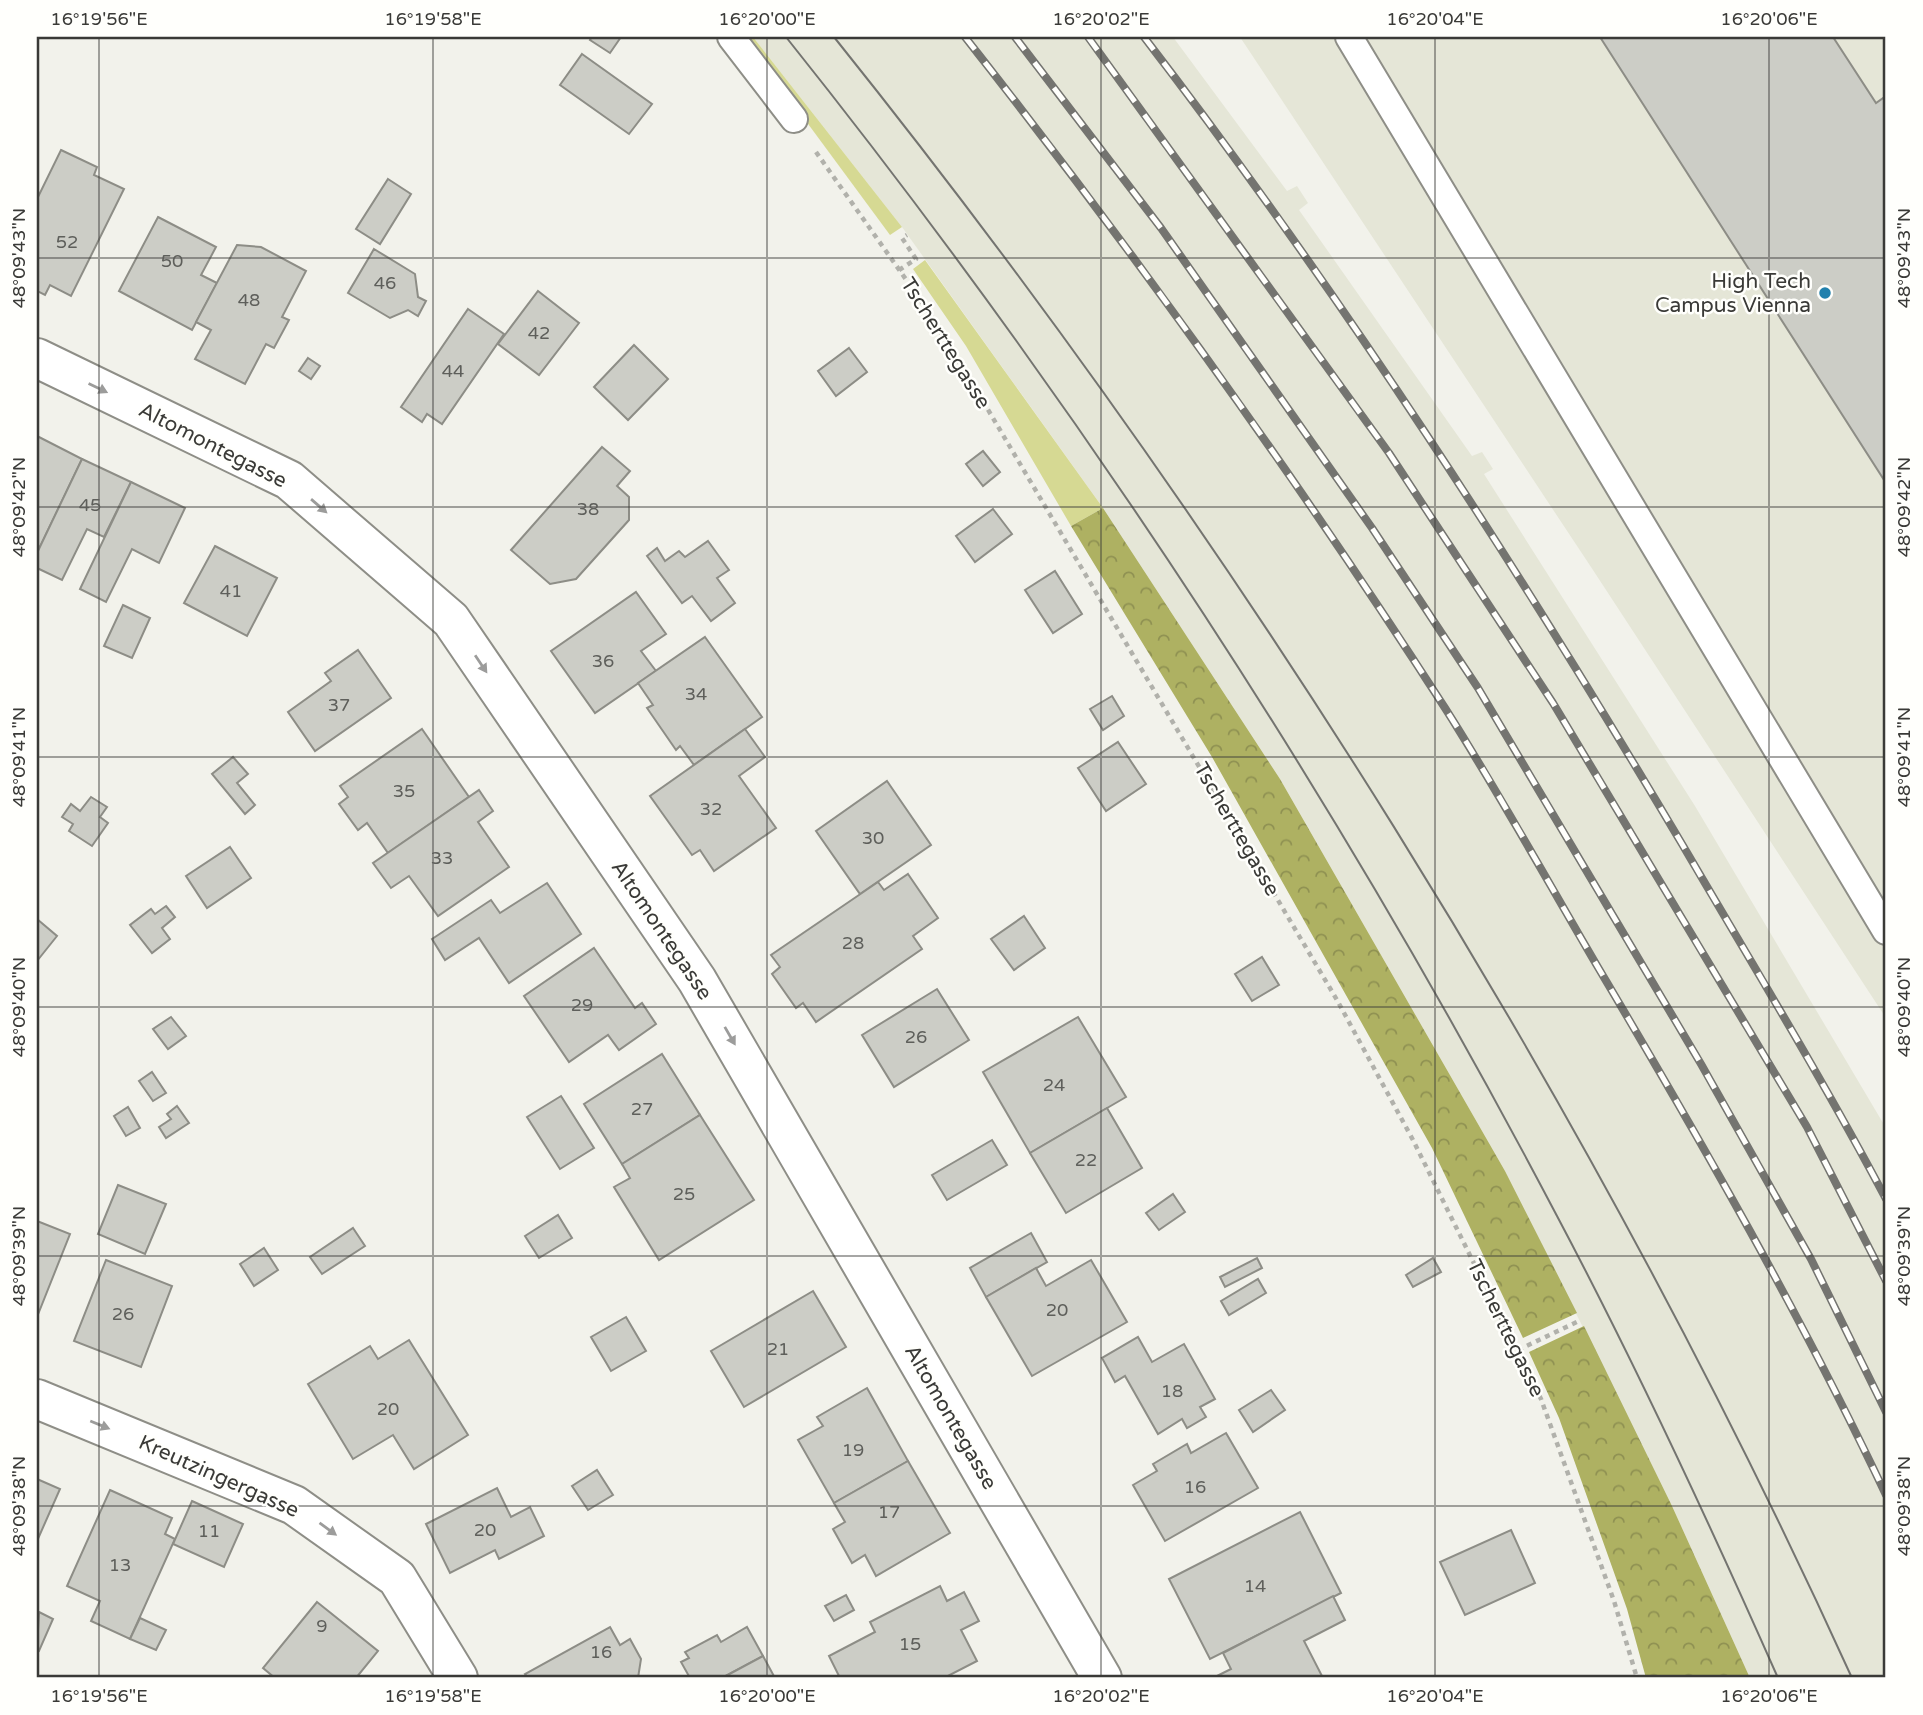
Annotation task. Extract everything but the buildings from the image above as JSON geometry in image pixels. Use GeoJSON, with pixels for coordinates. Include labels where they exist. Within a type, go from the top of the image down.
{"type":"FeatureCollection","features":[{"type":"Feature","properties":{"kind":"street","name":"Altomontegasse"},"geometry":{"type":"LineString","coordinates":[[37,358],[289,480],[451,620],[697,980],[1102,1678]]}},
{"type":"Feature","properties":{"kind":"street","name":"Kreutzingergasse"},"geometry":{"type":"LineString","coordinates":[[37,1399],[294,1505],[397,1578],[458,1678]]}},
{"type":"Feature","properties":{"kind":"lane"},"geometry":{"type":"LineString","coordinates":[[731,37],[794,119]]}},
{"type":"Feature","properties":{"kind":"lane"},"geometry":{"type":"LineString","coordinates":[[1349,37],[1886,931]]}},
{"type":"Feature","properties":{"kind":"path","name":"Tscherttegasse"},"geometry":{"type":"LineString","coordinates":[[794,119],[899,270],[994,419],[1337,1000],[1413,1140],[1541,1399],[1614,1601],[1637,1678]]}},
{"type":"Feature","properties":{"kind":"path"},"geometry":{"type":"LineString","coordinates":[[899,270],[916,259],[902,238],[907,235]]}},
{"type":"Feature","properties":{"kind":"path"},"geometry":{"type":"LineString","coordinates":[[1518,1350],[1581,1320]]}},
{"type":"Feature","properties":{"kind":"shaded area"},"geometry":{"type":"Polygon","coordinates":[[[753,37],[1173,37],[1287,191],[1297,186],[1308,203],[1299,210],[1472,456],[1482,452],[1493,469],[1484,474],[1695,806],[1886,1128],[1886,1678],[1750,1678],[1672,1506],[1505,1171],[1280,779],[1103,508],[902,227],[753,37]]]}},
{"type":"Feature","properties":{"kind":"shaded area"},"geometry":{"type":"Polygon","coordinates":[[[1240,37],[1886,37],[1886,1018],[1591,567],[1240,37]]]}},
{"type":"Feature","properties":{"kind":"green space"},"geometry":{"type":"Polygon","coordinates":[[[744,37],[753,37],[902,227],[890,235],[744,37]]]}},
{"type":"Feature","properties":{"kind":"green space"},"geometry":{"type":"Polygon","coordinates":[[[925,260],[1103,508],[1071,526],[966,346],[913,269],[925,260]]]}},
{"type":"Feature","properties":{"kind":"green space"},"geometry":{"type":"Polygon","coordinates":[[[1103,508],[1280,779],[1505,1171],[1577,1313],[1523,1338],[1432,1148],[1212,757],[1071,526],[1103,508]]]}},
{"type":"Feature","properties":{"kind":"green space"},"geometry":{"type":"Polygon","coordinates":[[[1584,1326],[1672,1506],[1750,1678],[1646,1678],[1627,1609],[1559,1418],[1529,1352],[1584,1326]]]}},
{"type":"Feature","properties":{"kind":"tram line"},"geometry":{"type":"LineString","coordinates":[[786,37],[894,176],[1101,462],[1200,608],[1295,757],[1386,908],[1557,1216],[1672,1445],[1778,1678]]}},
{"type":"Feature","properties":{"kind":"tram line"},"geometry":{"type":"LineString","coordinates":[[834,37],[981,227],[1124,422],[1262,622],[1394,826],[1519,1035],[1638,1247],[1749,1461],[1852,1678]]}},
{"type":"Feature","properties":{"kind":"railway"},"geometry":{"type":"LineString","coordinates":[[965,37],[1091,200],[1213,367],[1331,536],[1445,708],[1712,1164],[1820,1361],[1886,1495]]}},
{"type":"Feature","properties":{"kind":"railway"},"geometry":{"type":"LineString","coordinates":[[1015,37],[1161,228],[1372,528],[1478,688],[1701,1064],[1811,1259],[1886,1412]]}},
{"type":"Feature","properties":{"kind":"railway"},"geometry":{"type":"LineString","coordinates":[[1088,37],[1389,453],[1553,703],[1807,1127],[1886,1281]]}},
{"type":"Feature","properties":{"kind":"railway"},"geometry":{"type":"LineString","coordinates":[[1144,37],[1288,232],[1425,432],[1491,534],[1682,844],[1812,1065],[1886,1199]]}},
{"type":"Feature","properties":{"kind":"place","name":"High Tech Campus Vienna"},"geometry":{"type":"Point","coordinates":[1825,293]}}]}
